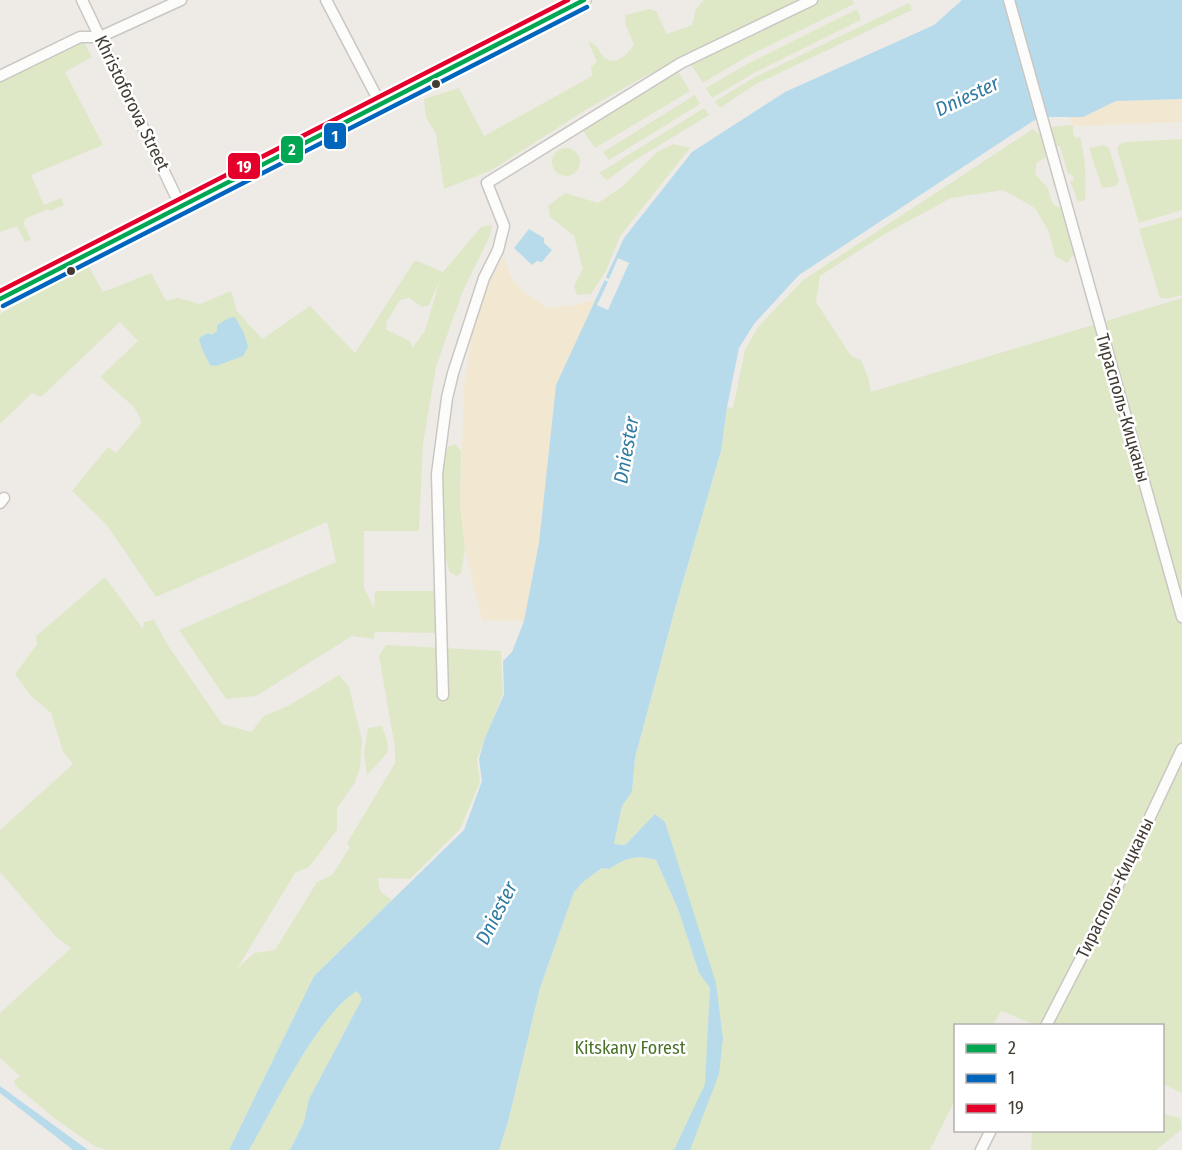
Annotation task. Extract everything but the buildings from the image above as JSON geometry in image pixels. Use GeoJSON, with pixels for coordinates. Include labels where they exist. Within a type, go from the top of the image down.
{"type":"FeatureCollection","features":[{"type":"Feature","properties":{"kind":"main road"},"geometry":{"type":"LineString","coordinates":[[0,299],[584,0]]}},
{"type":"Feature","properties":{"kind":"street","name":"Khristoforova Street"},"geometry":{"type":"LineString","coordinates":[[82,0],[181,207]]}},
{"type":"Feature","properties":{"kind":"street"},"geometry":{"type":"LineString","coordinates":[[0,76],[80,37],[100,37],[181,0]]}},
{"type":"Feature","properties":{"kind":"street"},"geometry":{"type":"LineString","coordinates":[[326,0],[381,105]]}},
{"type":"Feature","properties":{"kind":"street"},"geometry":{"type":"LineString","coordinates":[[442,695],[437,474],[447,398],[453,373],[484,278],[498,250],[504,226],[487,183],[681,63],[812,0]]}},
{"type":"Feature","properties":{"kind":"street","name":"Тирасполь-Кицканы"},"geometry":{"type":"LineString","coordinates":[[1009,0],[1182,616]]}},
{"type":"Feature","properties":{"kind":"street","name":"Тирасполь-Кицканы"},"geometry":{"type":"LineString","coordinates":[[1047,1024],[1111,900],[1182,749]]}},
{"type":"Feature","properties":{"kind":"street"},"geometry":{"type":"LineString","coordinates":[[1167,782],[1182,776]]}},
{"type":"Feature","properties":{"kind":"street"},"geometry":{"type":"LineString","coordinates":[[981,1150],[990,1132]]}},
{"type":"Feature","properties":{"kind":"green space"},"geometry":{"type":"Polygon","coordinates":[[[704,0],[797,0],[642,78],[587,109],[492,170],[444,189],[436,134],[426,117],[424,99],[459,88],[484,136],[592,76],[591,67],[597,62],[588,41],[609,60],[617,60],[625,55],[634,45],[626,25],[625,15],[649,9],[656,11],[667,34],[692,25],[696,9],[704,0]]]}},
{"type":"Feature","properties":{"kind":"green space"},"geometry":{"type":"Polygon","coordinates":[[[819,0],[852,0],[854,4],[746,57],[703,83],[690,63],[819,0]]]}},
{"type":"Feature","properties":{"kind":"green space"},"geometry":{"type":"Polygon","coordinates":[[[909,3],[912,10],[756,84],[720,108],[715,101],[755,77],[909,3]]]}},
{"type":"Feature","properties":{"kind":"green space"},"geometry":{"type":"Polygon","coordinates":[[[857,9],[861,20],[754,73],[712,98],[706,88],[749,63],[857,9]]]}},
{"type":"Feature","properties":{"kind":"green space"},"geometry":{"type":"Polygon","coordinates":[[[83,40],[92,57],[65,72],[103,145],[31,175],[44,205],[61,198],[64,205],[25,219],[24,224],[31,240],[25,242],[17,226],[0,232],[0,82],[83,40]]]}},
{"type":"Feature","properties":{"kind":"green space"},"geometry":{"type":"Polygon","coordinates":[[[677,70],[690,91],[595,148],[582,129],[677,70]]]}},
{"type":"Feature","properties":{"kind":"green space"},"geometry":{"type":"Polygon","coordinates":[[[695,95],[700,104],[609,160],[603,152],[695,95]]]}},
{"type":"Feature","properties":{"kind":"green space"},"geometry":{"type":"Polygon","coordinates":[[[704,108],[709,115],[607,180],[599,173],[704,108]]]}},
{"type":"Feature","properties":{"kind":"green space"},"geometry":{"type":"Polygon","coordinates":[[[1073,125],[1073,134],[1076,138],[1080,137],[1085,168],[1085,200],[1078,202],[1070,181],[1074,180],[1072,174],[1068,174],[1060,146],[1056,147],[1050,127],[1073,125]]]}},
{"type":"Feature","properties":{"kind":"green space","name":"Kitskany Forest"},"geometry":{"type":"Polygon","coordinates":[[[1033,129],[1041,135],[1046,158],[1037,162],[1035,174],[1047,187],[1053,204],[1062,209],[1075,253],[1067,263],[1055,256],[1049,232],[1035,208],[1003,190],[951,198],[883,235],[820,276],[816,302],[851,356],[861,360],[871,392],[1182,298],[1182,1093],[1164,1084],[1164,1024],[1034,1024],[1001,1011],[994,1024],[954,1024],[954,1102],[930,1150],[499,1150],[508,1122],[540,988],[574,892],[582,882],[603,868],[609,869],[631,858],[642,857],[656,860],[678,909],[699,973],[710,988],[665,822],[639,830],[625,845],[614,844],[622,806],[632,792],[635,758],[721,451],[727,407],[733,408],[745,350],[758,327],[803,280],[1033,129]]]}},
{"type":"Feature","properties":{"kind":"green space"},"geometry":{"type":"Polygon","coordinates":[[[1182,139],[1182,210],[1139,223],[1117,149],[1120,144],[1126,142],[1182,139]]]}},
{"type":"Feature","properties":{"kind":"green space"},"geometry":{"type":"Polygon","coordinates":[[[674,144],[690,148],[620,236],[606,271],[591,294],[577,295],[574,286],[583,269],[574,236],[550,217],[548,206],[565,193],[598,203],[623,186],[657,152],[674,144]]]}},
{"type":"Feature","properties":{"kind":"green space"},"geometry":{"type":"Polygon","coordinates":[[[1103,145],[1109,148],[1119,181],[1116,186],[1102,188],[1089,148],[1103,145]]]}},
{"type":"Feature","properties":{"kind":"green space"},"geometry":{"type":"Polygon","coordinates":[[[566,148],[576,152],[580,162],[576,172],[566,176],[556,172],[552,162],[556,152],[566,148]]]}},
{"type":"Feature","properties":{"kind":"green space"},"geometry":{"type":"Polygon","coordinates":[[[1182,217],[1182,295],[1160,298],[1139,229],[1182,217]]]}},
{"type":"Feature","properties":{"kind":"green space"},"geometry":{"type":"Polygon","coordinates":[[[492,225],[490,236],[462,293],[436,367],[423,444],[419,531],[364,531],[364,588],[374,608],[375,591],[436,591],[435,633],[375,632],[374,639],[352,636],[256,696],[226,699],[179,630],[336,562],[327,522],[156,597],[106,524],[72,491],[108,447],[116,453],[142,422],[134,407],[100,377],[138,341],[120,322],[41,397],[32,393],[0,424],[0,314],[88,265],[103,292],[151,273],[166,301],[178,298],[200,304],[231,291],[237,311],[262,339],[310,306],[355,353],[415,260],[443,272],[481,227],[492,225]],[[440,280],[429,305],[422,307],[409,298],[400,300],[386,323],[387,330],[410,341],[412,348],[425,331],[440,280]]]}},
{"type":"Feature","properties":{"kind":"green space"},"geometry":{"type":"Polygon","coordinates":[[[455,444],[461,451],[460,505],[465,549],[461,573],[456,576],[449,571],[446,558],[441,462],[448,447],[455,444]]]}},
{"type":"Feature","properties":{"kind":"green space"},"geometry":{"type":"Polygon","coordinates":[[[105,577],[143,629],[144,622],[154,620],[167,644],[222,724],[251,732],[264,716],[290,705],[339,675],[349,687],[362,740],[360,768],[354,784],[337,808],[337,830],[309,867],[295,873],[237,969],[254,953],[275,950],[317,882],[332,875],[350,847],[347,843],[395,763],[395,748],[379,656],[386,645],[501,651],[503,694],[477,759],[480,782],[460,829],[410,879],[378,878],[380,891],[392,900],[314,976],[229,1150],[107,1150],[94,1146],[54,1118],[16,1086],[14,1080],[20,1076],[0,1058],[0,1013],[71,948],[56,937],[0,872],[0,830],[73,764],[63,752],[51,713],[31,696],[15,674],[37,644],[36,636],[105,577]]]}},
{"type":"Feature","properties":{"kind":"green space"},"geometry":{"type":"Polygon","coordinates":[[[382,726],[388,752],[367,775],[364,752],[368,728],[382,726]]]}},
{"type":"Feature","properties":{"kind":"green space"},"geometry":{"type":"Polygon","coordinates":[[[357,991],[362,999],[309,1099],[304,1122],[290,1150],[249,1150],[312,1041],[342,1003],[357,991]]]}},
{"type":"Feature","properties":{"kind":"green space"},"geometry":{"type":"Polygon","coordinates":[[[1164,1114],[1180,1118],[1182,1129],[1156,1150],[1031,1150],[1032,1132],[1164,1132],[1164,1114]]]}},
{"type":"Feature","properties":{"kind":"sand"},"geometry":{"type":"Polygon","coordinates":[[[1182,99],[1182,122],[1079,126],[1073,125],[1069,117],[1083,117],[1116,101],[1182,99]]]}},
{"type":"Feature","properties":{"kind":"sand"},"geometry":{"type":"Polygon","coordinates":[[[504,256],[510,275],[519,287],[548,308],[576,305],[596,299],[556,385],[539,543],[524,621],[482,620],[465,549],[460,505],[464,386],[472,332],[489,283],[504,256]]]}},
{"type":"Feature","properties":{"kind":"water","name":"Dniester"},"geometry":{"type":"Polygon","coordinates":[[[962,0],[1182,0],[1182,99],[1116,101],[1083,117],[1042,117],[1033,121],[799,275],[754,324],[739,348],[721,451],[635,758],[632,792],[622,806],[614,844],[625,845],[655,814],[665,822],[716,983],[723,1039],[719,1074],[690,1150],[674,1150],[705,1084],[710,988],[699,973],[678,909],[656,860],[637,857],[609,869],[602,868],[574,892],[540,988],[508,1122],[499,1150],[290,1150],[304,1122],[309,1099],[362,999],[357,991],[342,1002],[312,1040],[249,1150],[229,1150],[314,976],[464,830],[482,781],[479,759],[485,738],[504,694],[503,661],[512,652],[524,621],[539,543],[556,385],[624,238],[692,152],[785,92],[934,25],[962,0]]]}},
{"type":"Feature","properties":{"kind":"water"},"geometry":{"type":"Polygon","coordinates":[[[529,229],[544,238],[544,243],[552,250],[542,262],[537,261],[532,265],[514,248],[529,229]]]}},
{"type":"Feature","properties":{"kind":"water"},"geometry":{"type":"Polygon","coordinates":[[[235,317],[244,333],[248,347],[243,356],[216,366],[210,365],[199,338],[208,333],[212,335],[217,331],[217,325],[235,317]]]}},
{"type":"Feature","properties":{"kind":"water"},"geometry":{"type":"Polygon","coordinates":[[[0,1086],[88,1150],[73,1150],[0,1093],[0,1086]]]}},
{"type":"Feature","properties":{"kind":"pier"},"geometry":{"type":"Polygon","coordinates":[[[618,258],[629,263],[608,310],[597,305],[608,282],[603,279],[604,277],[609,279],[618,258]]]}},
{"type":"Feature","properties":{"kind":"transit line","name":"19"},"geometry":{"type":"LineString","coordinates":[[0,291],[568,0]]}},
{"type":"Feature","properties":{"kind":"transit line","name":"2"},"geometry":{"type":"LineString","coordinates":[[0,299],[584,0]]}},
{"type":"Feature","properties":{"kind":"transit line","name":"1"},"geometry":{"type":"LineString","coordinates":[[3,306],[587,7]]}}]}
